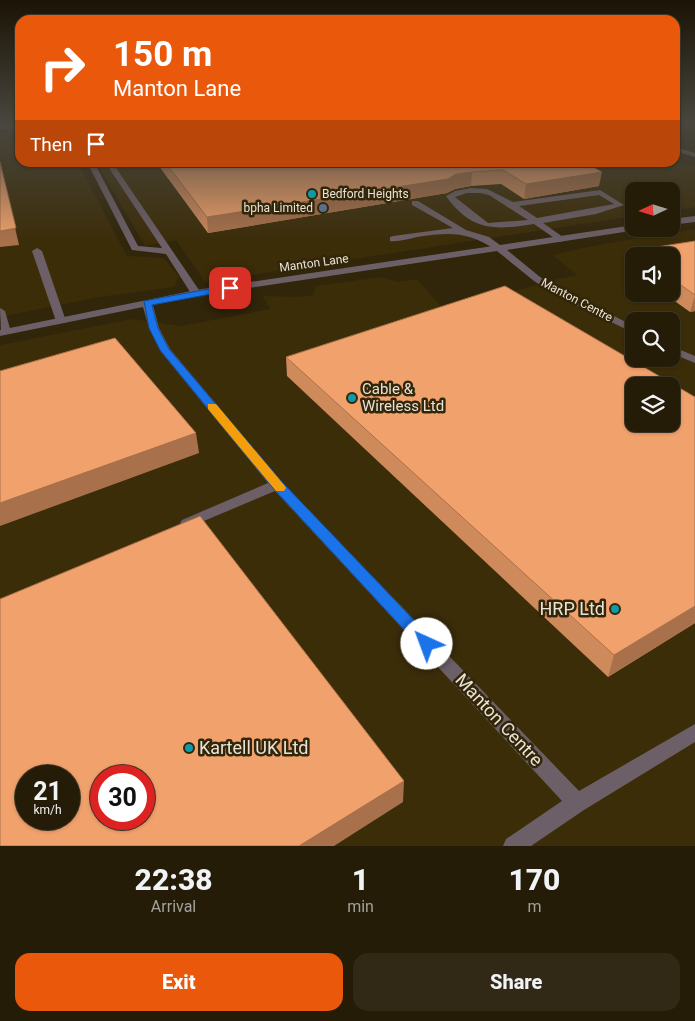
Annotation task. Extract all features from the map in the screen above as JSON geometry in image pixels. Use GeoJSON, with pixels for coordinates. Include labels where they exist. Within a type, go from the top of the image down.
{"type":"FeatureCollection","features":[{"type":"Feature","properties":{"kind":"street"},"geometry":{"type":"LineString","coordinates":[[93,167],[135,248],[169,252]]}},
{"type":"Feature","properties":{"kind":"street"},"geometry":{"type":"LineString","coordinates":[[111,167],[196,293]]}},
{"type":"Feature","properties":{"kind":"street"},"geometry":{"type":"LineString","coordinates":[[509,205],[600,192],[620,205],[534,221],[492,226],[485,224],[450,196],[456,193],[484,191],[509,205],[534,221],[560,239]]}},
{"type":"Feature","properties":{"kind":"street","name":"Manton Centre"},"geometry":{"type":"LineString","coordinates":[[415,203],[462,230],[476,233],[499,248],[537,279],[561,294],[625,326]]}},
{"type":"Feature","properties":{"kind":"street"},"geometry":{"type":"LineString","coordinates":[[680,221],[695,219]]}},
{"type":"Feature","properties":{"kind":"street","name":"Manton Lane"},"geometry":{"type":"LineString","coordinates":[[3,333],[196,293],[625,229]]}},
{"type":"Feature","properties":{"kind":"street"},"geometry":{"type":"LineString","coordinates":[[394,239],[462,230]]}},
{"type":"Feature","properties":{"kind":"street"},"geometry":{"type":"LineString","coordinates":[[37,251],[61,321]]}},
{"type":"Feature","properties":{"kind":"street","name":"Manton Centre"},"geometry":{"type":"LineString","coordinates":[[147,303],[154,328],[165,350],[277,485],[577,803]]}},
{"type":"Feature","properties":{"kind":"street"},"geometry":{"type":"LineString","coordinates":[[0,312],[3,333]]}},
{"type":"Feature","properties":{"kind":"street"},"geometry":{"type":"LineString","coordinates":[[680,352],[695,360]]}},
{"type":"Feature","properties":{"kind":"street"},"geometry":{"type":"LineString","coordinates":[[170,531],[277,485]]}},
{"type":"Feature","properties":{"kind":"street"},"geometry":{"type":"LineString","coordinates":[[513,846],[577,803],[695,732]]}},
{"type":"Feature","properties":{"kind":"shaded area"},"geometry":{"type":"Polygon","coordinates":[[[0,163],[15,163],[15,167],[80,167],[127,256],[164,258],[179,277],[174,287],[99,297],[0,317],[0,163]]]}},
{"type":"Feature","properties":{"kind":"shaded area"},"geometry":{"type":"Polygon","coordinates":[[[680,163],[695,166],[695,207],[680,210],[680,182],[625,182],[625,217],[205,282],[176,240],[145,246],[99,167],[680,167],[680,163]]]}},
{"type":"Feature","properties":{"kind":"shaded area"},"geometry":{"type":"Polygon","coordinates":[[[695,229],[695,846],[0,846],[0,345],[132,319],[181,326],[270,309],[263,296],[299,297],[313,295],[316,286],[381,277],[397,282],[417,279],[445,311],[577,275],[552,255],[640,238],[680,238],[680,231],[695,229]]]}},
{"type":"Feature","properties":{"kind":"building"},"geometry":{"type":"Polygon","coordinates":[[[0,163],[0,163],[16,228],[0,231],[0,163]]]}},
{"type":"Feature","properties":{"kind":"building"},"geometry":{"type":"Polygon","coordinates":[[[169,167],[593,167],[602,172],[526,184],[503,170],[472,172],[456,174],[448,179],[207,217],[169,167]]]}},
{"type":"Feature","properties":{"kind":"building"},"geometry":{"type":"Polygon","coordinates":[[[695,241],[695,295],[680,284],[680,247],[657,247],[695,241]]]}},
{"type":"Feature","properties":{"kind":"building"},"geometry":{"type":"Polygon","coordinates":[[[505,286],[625,356],[625,367],[644,367],[661,377],[625,377],[625,432],[680,432],[680,388],[695,397],[695,606],[614,655],[286,357],[505,286]]]}},
{"type":"Feature","properties":{"kind":"building"},"geometry":{"type":"Polygon","coordinates":[[[115,338],[196,433],[0,503],[0,371],[115,338]]]}},
{"type":"Feature","properties":{"kind":"building"},"geometry":{"type":"Polygon","coordinates":[[[200,516],[404,781],[299,846],[0,846],[0,599],[200,516]]]}},
{"type":"Feature","properties":{"kind":"slow traffic"},"geometry":{"type":"LineString","coordinates":[[212,407],[280,488]]}},
{"type":"Feature","properties":{"kind":"place","name":"Bedford Heights"},"geometry":{"type":"Point","coordinates":[312,194]}},
{"type":"Feature","properties":{"kind":"place","name":"bpha Limited"},"geometry":{"type":"Point","coordinates":[323,208]}},
{"type":"Feature","properties":{"kind":"place","name":"Cable & Wireless Ltd"},"geometry":{"type":"Point","coordinates":[352,398]}},
{"type":"Feature","properties":{"kind":"place","name":"HRP Ltd"},"geometry":{"type":"Point","coordinates":[615,609]}},
{"type":"Feature","properties":{"kind":"place","name":"Kartell UK Ltd"},"geometry":{"type":"Point","coordinates":[189,748]}},
{"type":"Feature","properties":{"kind":"route"},"geometry":{"type":"LineString","coordinates":[[230,288],[147,303],[154,328],[165,350],[277,485],[427,644]]}}]}
